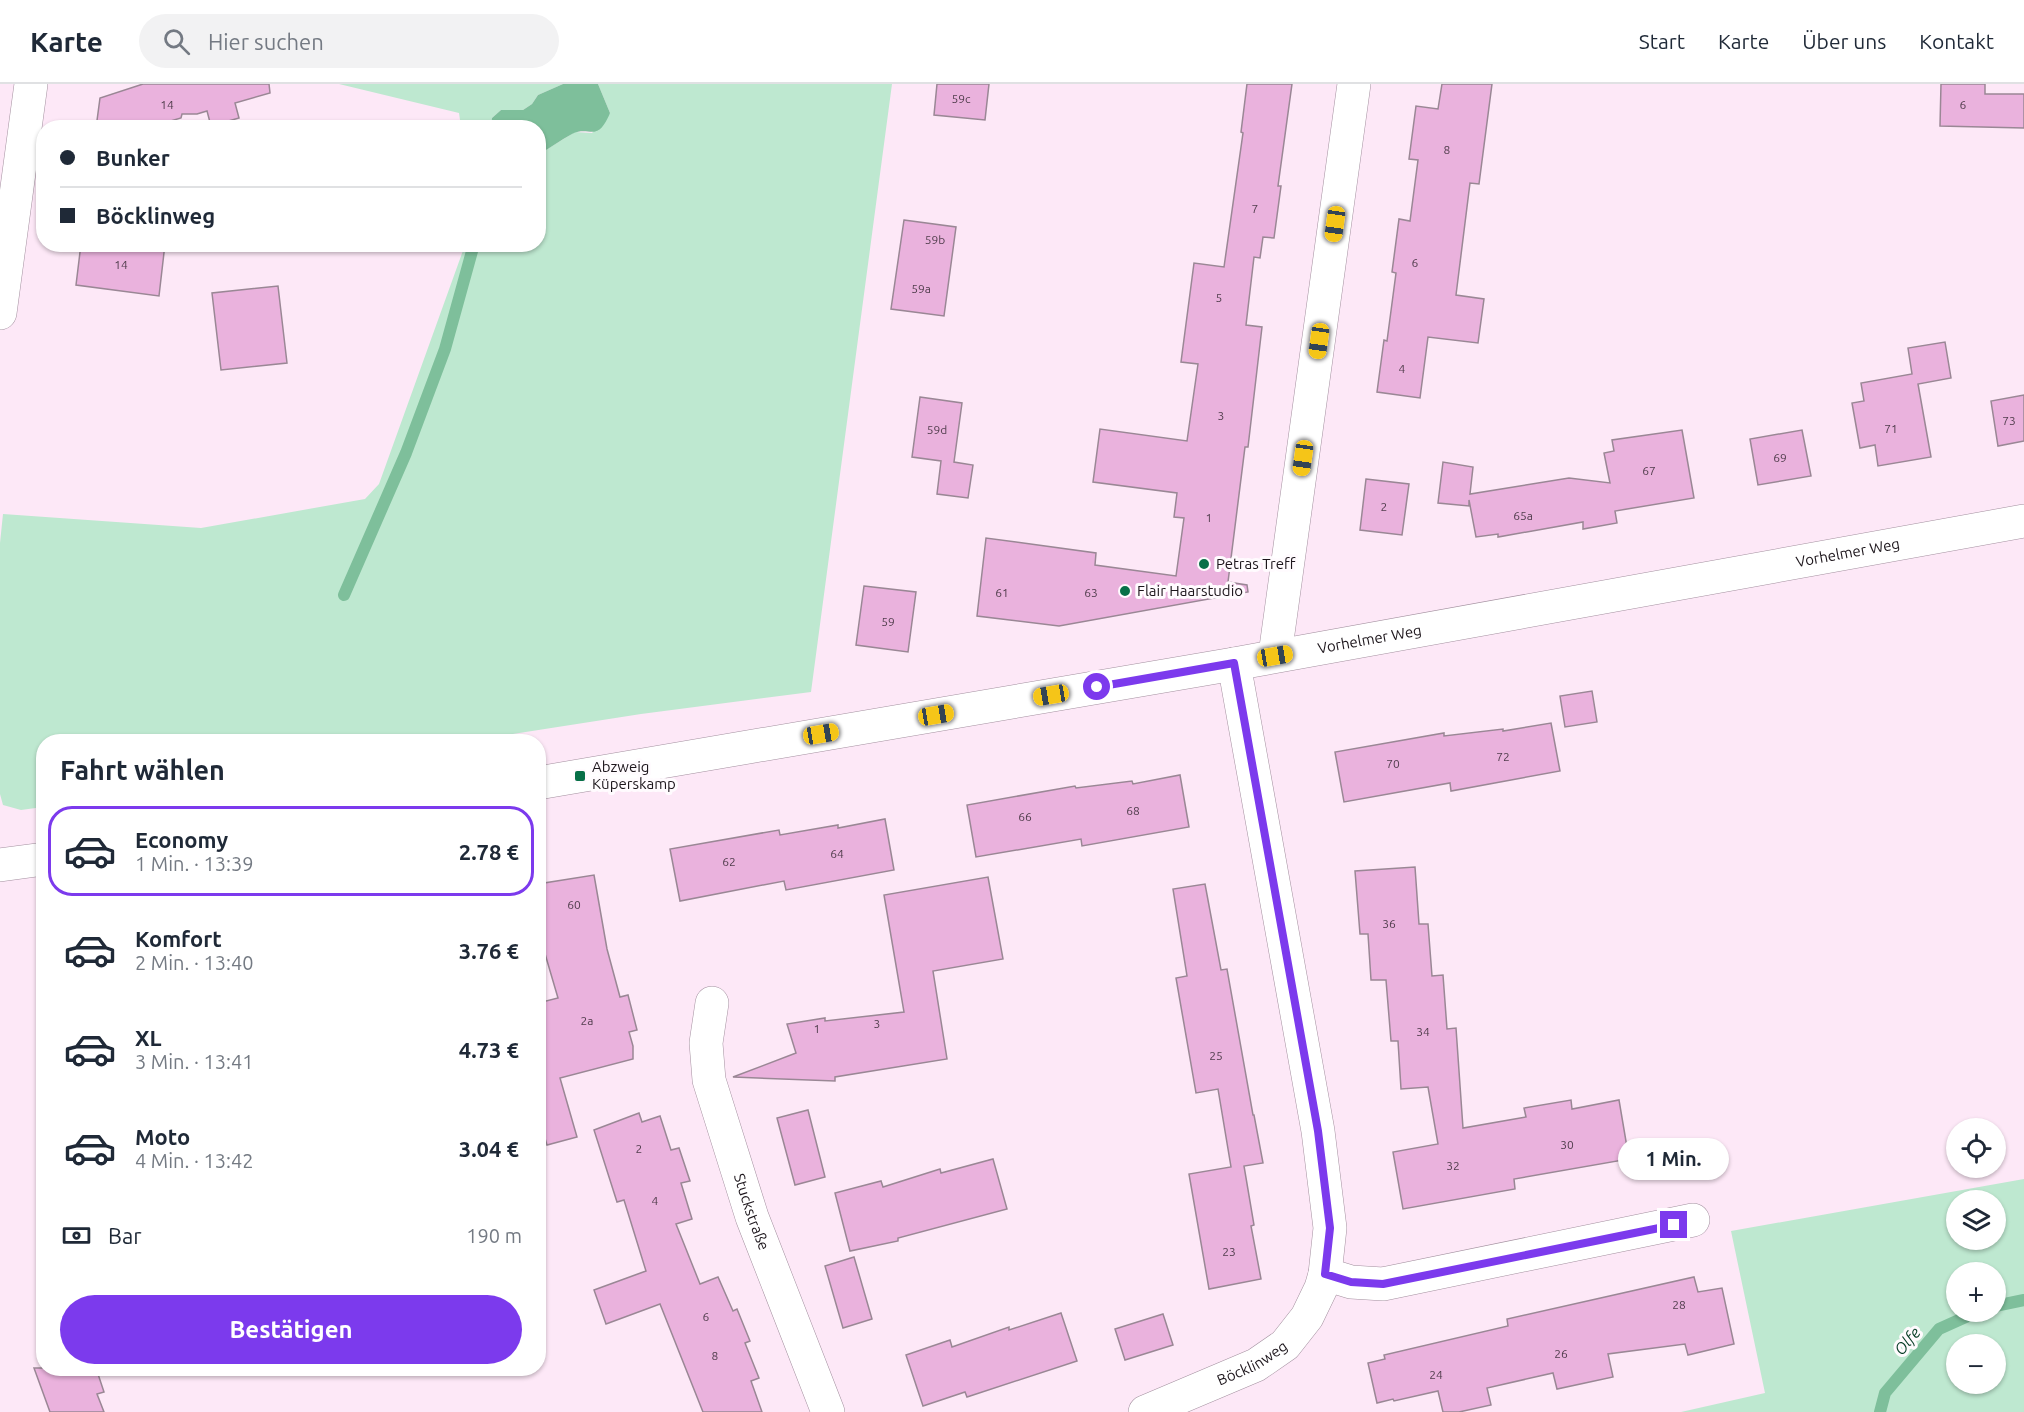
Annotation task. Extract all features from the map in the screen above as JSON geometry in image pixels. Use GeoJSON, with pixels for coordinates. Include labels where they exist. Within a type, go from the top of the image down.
{"type":"FeatureCollection","features":[{"type":"Feature","properties":{"kind":"street"},"geometry":{"type":"LineString","coordinates":[[0,313],[3,270],[31,84]]}},
{"type":"Feature","properties":{"kind":"street"},"geometry":{"type":"LineString","coordinates":[[1275,656],[1354,84]]}},
{"type":"Feature","properties":{"kind":"street","name":"Vorhelmer Weg"},"geometry":{"type":"LineString","coordinates":[[546,782],[1275,656],[2024,521]]}},
{"type":"Feature","properties":{"kind":"street","name":"Böcklinweg"},"geometry":{"type":"LineString","coordinates":[[1144,1412],[1256,1365],[1285,1345],[1307,1317],[1325,1274],[1330,1228],[1318,1131],[1234,663]]}},
{"type":"Feature","properties":{"kind":"street"},"geometry":{"type":"LineString","coordinates":[[0,865],[36,860]]}},
{"type":"Feature","properties":{"kind":"street","name":"Stuckstraße"},"geometry":{"type":"LineString","coordinates":[[712,1004],[705,1043],[709,1080],[752,1217],[828,1412]]}},
{"type":"Feature","properties":{"kind":"street"},"geometry":{"type":"LineString","coordinates":[[1325,1274],[1351,1282],[1383,1284],[1693,1220]]}},
{"type":"Feature","properties":{"kind":"shaded area"},"geometry":{"type":"Polygon","coordinates":[[[339,84],[563,84],[538,95],[532,104],[523,110],[501,110],[492,120],[460,120],[459,113],[339,84]]]}},
{"type":"Feature","properties":{"kind":"shaded area"},"geometry":{"type":"Polygon","coordinates":[[[563,84],[598,84],[610,113],[597,131],[572,134],[546,150],[546,120],[492,120],[501,110],[523,110],[532,104],[538,95],[563,84]]]}},
{"type":"Feature","properties":{"kind":"shaded area"},"geometry":{"type":"Polygon","coordinates":[[[598,84],[892,84],[811,692],[641,714],[513,734],[36,734],[36,808],[21,810],[3,805],[0,794],[0,543],[3,514],[201,528],[365,499],[379,484],[462,252],[546,252],[546,150],[575,132],[592,133],[610,113],[598,84]]]}},
{"type":"Feature","properties":{"kind":"shaded area"},"geometry":{"type":"Polygon","coordinates":[[[2024,1179],[2024,1412],[1681,1412],[1765,1393],[1731,1231],[1946,1193],[1946,1250],[2006,1250],[2006,1190],[1962,1190],[2024,1179]]]}},
{"type":"Feature","properties":{"kind":"building"},"geometry":{"type":"Polygon","coordinates":[[[143,84],[269,84],[270,93],[235,103],[239,118],[232,120],[209,120],[207,111],[182,114],[181,118],[174,120],[97,120],[100,98],[143,84]]]}},
{"type":"Feature","properties":{"kind":"building"},"geometry":{"type":"Polygon","coordinates":[[[937,84],[989,84],[985,120],[934,115],[937,84]]]}},
{"type":"Feature","properties":{"kind":"building"},"geometry":{"type":"Polygon","coordinates":[[[1247,84],[1292,84],[1278,186],[1281,186],[1274,238],[1263,237],[1260,258],[1254,257],[1246,325],[1262,327],[1248,447],[1245,447],[1228,582],[1247,585],[1248,592],[1059,626],[977,616],[986,538],[1096,553],[1095,565],[1176,576],[1184,518],[1174,517],[1177,493],[1093,482],[1100,429],[1187,441],[1198,364],[1181,362],[1194,263],[1224,267],[1243,133],[1241,132],[1247,84]]]}},
{"type":"Feature","properties":{"kind":"building"},"geometry":{"type":"Polygon","coordinates":[[[1442,84],[1492,84],[1479,184],[1470,183],[1456,295],[1484,299],[1478,343],[1428,337],[1420,398],[1377,392],[1384,340],[1387,341],[1396,273],[1392,272],[1399,219],[1410,221],[1418,160],[1409,159],[1416,106],[1438,109],[1442,84]]]}},
{"type":"Feature","properties":{"kind":"building"},"geometry":{"type":"Polygon","coordinates":[[[1941,84],[1985,84],[1985,94],[2024,94],[2024,128],[1940,126],[1941,84]]]}},
{"type":"Feature","properties":{"kind":"building"},"geometry":{"type":"Polygon","coordinates":[[[904,220],[956,227],[944,316],[891,309],[904,220]]]}},
{"type":"Feature","properties":{"kind":"building"},"geometry":{"type":"Polygon","coordinates":[[[80,252],[164,252],[159,296],[76,285],[80,252]]]}},
{"type":"Feature","properties":{"kind":"building"},"geometry":{"type":"Polygon","coordinates":[[[278,286],[287,363],[221,370],[212,293],[278,286]]]}},
{"type":"Feature","properties":{"kind":"building"},"geometry":{"type":"Polygon","coordinates":[[[1945,342],[1951,378],[1918,384],[1931,457],[1878,466],[1875,445],[1860,448],[1852,403],[1864,401],[1861,383],[1912,374],[1908,348],[1945,342]]]}},
{"type":"Feature","properties":{"kind":"building"},"geometry":{"type":"Polygon","coordinates":[[[2024,395],[2024,441],[1998,446],[1991,401],[2024,395]]]}},
{"type":"Feature","properties":{"kind":"building"},"geometry":{"type":"Polygon","coordinates":[[[920,397],[962,403],[954,462],[973,465],[968,498],[937,494],[941,461],[912,457],[920,397]]]}},
{"type":"Feature","properties":{"kind":"building"},"geometry":{"type":"Polygon","coordinates":[[[1682,430],[1694,498],[1615,511],[1617,523],[1583,529],[1583,522],[1498,537],[1498,534],[1476,537],[1469,500],[1469,506],[1438,503],[1443,462],[1473,467],[1470,494],[1569,478],[1610,483],[1604,453],[1614,451],[1612,440],[1682,430]]]}},
{"type":"Feature","properties":{"kind":"building"},"geometry":{"type":"Polygon","coordinates":[[[1802,430],[1811,476],[1758,485],[1750,439],[1802,430]]]}},
{"type":"Feature","properties":{"kind":"building"},"geometry":{"type":"Polygon","coordinates":[[[1366,479],[1409,484],[1402,535],[1360,530],[1366,479]]]}},
{"type":"Feature","properties":{"kind":"building"},"geometry":{"type":"Polygon","coordinates":[[[864,586],[916,592],[908,652],[856,645],[864,586]]]}},
{"type":"Feature","properties":{"kind":"building"},"geometry":{"type":"Polygon","coordinates":[[[1592,691],[1597,722],[1565,727],[1560,696],[1592,691]]]}},
{"type":"Feature","properties":{"kind":"building"},"geometry":{"type":"Polygon","coordinates":[[[1551,723],[1560,771],[1451,791],[1450,783],[1344,802],[1335,752],[1444,733],[1444,736],[1503,729],[1503,731],[1551,723]]]}},
{"type":"Feature","properties":{"kind":"building"},"geometry":{"type":"Polygon","coordinates":[[[1180,775],[1189,827],[1082,846],[1081,839],[976,857],[967,805],[1075,786],[1076,788],[1132,781],[1133,784],[1180,775]]]}},
{"type":"Feature","properties":{"kind":"building"},"geometry":{"type":"Polygon","coordinates":[[[885,819],[894,870],[786,890],[784,881],[680,901],[670,849],[779,830],[780,835],[838,825],[838,828],[885,819]]]}},
{"type":"Feature","properties":{"kind":"building"},"geometry":{"type":"Polygon","coordinates":[[[1415,867],[1419,924],[1428,924],[1432,976],[1443,975],[1447,1029],[1456,1028],[1463,1128],[1526,1117],[1524,1108],[1571,1100],[1572,1109],[1619,1100],[1629,1159],[1514,1179],[1515,1189],[1403,1209],[1393,1152],[1438,1144],[1428,1087],[1401,1089],[1398,1041],[1391,1041],[1386,980],[1371,980],[1368,934],[1360,934],[1355,871],[1415,867]]]}},
{"type":"Feature","properties":{"kind":"building"},"geometry":{"type":"Polygon","coordinates":[[[594,875],[607,949],[620,997],[628,995],[637,1030],[629,1032],[633,1046],[633,1059],[560,1078],[577,1137],[547,1145],[546,1001],[558,998],[546,957],[546,883],[594,875]]]}},
{"type":"Feature","properties":{"kind":"building"},"geometry":{"type":"Polygon","coordinates":[[[988,877],[1003,959],[933,971],[947,1059],[835,1077],[835,1081],[733,1077],[796,1053],[787,1024],[825,1018],[825,1021],[904,1012],[884,895],[988,877]]]}},
{"type":"Feature","properties":{"kind":"building"},"geometry":{"type":"Polygon","coordinates":[[[1205,884],[1221,970],[1227,969],[1263,1163],[1244,1166],[1254,1225],[1251,1226],[1261,1279],[1209,1289],[1189,1174],[1231,1167],[1218,1089],[1196,1093],[1176,978],[1187,976],[1173,889],[1205,884]]]}},
{"type":"Feature","properties":{"kind":"building"},"geometry":{"type":"Polygon","coordinates":[[[808,1110],[825,1177],[795,1185],[777,1118],[808,1110]]]}},
{"type":"Feature","properties":{"kind":"building"},"geometry":{"type":"Polygon","coordinates":[[[639,1113],[642,1122],[660,1116],[671,1150],[679,1148],[690,1181],[681,1183],[692,1219],[676,1224],[700,1284],[718,1277],[733,1311],[737,1309],[750,1341],[745,1343],[759,1378],[751,1381],[762,1412],[703,1412],[660,1304],[606,1324],[594,1290],[646,1271],[624,1200],[617,1202],[594,1130],[639,1113]]]}},
{"type":"Feature","properties":{"kind":"building"},"geometry":{"type":"Polygon","coordinates":[[[993,1159],[1007,1209],[898,1238],[898,1241],[850,1251],[835,1193],[881,1181],[883,1187],[940,1169],[941,1173],[993,1159]]]}},
{"type":"Feature","properties":{"kind":"building"},"geometry":{"type":"Polygon","coordinates":[[[854,1257],[872,1319],[843,1328],[825,1266],[854,1257]]]}},
{"type":"Feature","properties":{"kind":"building"},"geometry":{"type":"Polygon","coordinates":[[[1694,1277],[1698,1292],[1722,1288],[1734,1344],[1688,1355],[1685,1344],[1608,1354],[1613,1377],[1557,1389],[1553,1373],[1487,1388],[1491,1405],[1459,1412],[1443,1412],[1438,1391],[1377,1403],[1368,1363],[1385,1359],[1384,1355],[1508,1326],[1507,1319],[1694,1277]]]}},
{"type":"Feature","properties":{"kind":"building"},"geometry":{"type":"Polygon","coordinates":[[[1061,1313],[1077,1361],[967,1397],[965,1392],[923,1406],[906,1355],[950,1340],[952,1347],[1009,1327],[1009,1330],[1061,1313]]]}},
{"type":"Feature","properties":{"kind":"building"},"geometry":{"type":"Polygon","coordinates":[[[1163,1314],[1173,1345],[1125,1360],[1115,1329],[1163,1314]]]}},
{"type":"Feature","properties":{"kind":"building"},"geometry":{"type":"Polygon","coordinates":[[[37,1376],[99,1376],[104,1392],[97,1394],[104,1412],[50,1412],[37,1376]]]}},
{"type":"Feature","properties":{"kind":"waterway"},"geometry":{"type":"LineString","coordinates":[[344,595],[406,453],[445,349],[472,252]]}},
{"type":"Feature","properties":{"kind":"waterway","name":"Olfe"},"geometry":{"type":"LineString","coordinates":[[2006,1304],[2024,1300]]}},
{"type":"Feature","properties":{"kind":"waterway","name":"Olfe"},"geometry":{"type":"LineString","coordinates":[[1880,1412],[1885,1393],[1939,1329],[1955,1322]]}},
{"type":"Feature","properties":{"kind":"place","name":"Petras Treff"},"geometry":{"type":"Point","coordinates":[1204,564]}},
{"type":"Feature","properties":{"kind":"place","name":"Flair Haarstudio"},"geometry":{"type":"Point","coordinates":[1125,591]}},
{"type":"Feature","properties":{"kind":"place","name":"Abzweig Küperskamp"},"geometry":{"type":"Point","coordinates":[580,776]}},
{"type":"Feature","properties":{"kind":"route"},"geometry":{"type":"LineString","coordinates":[[1097,687],[1234,663],[1318,1131],[1330,1228],[1325,1274],[1351,1282],[1383,1284],[1674,1225]]}}]}
